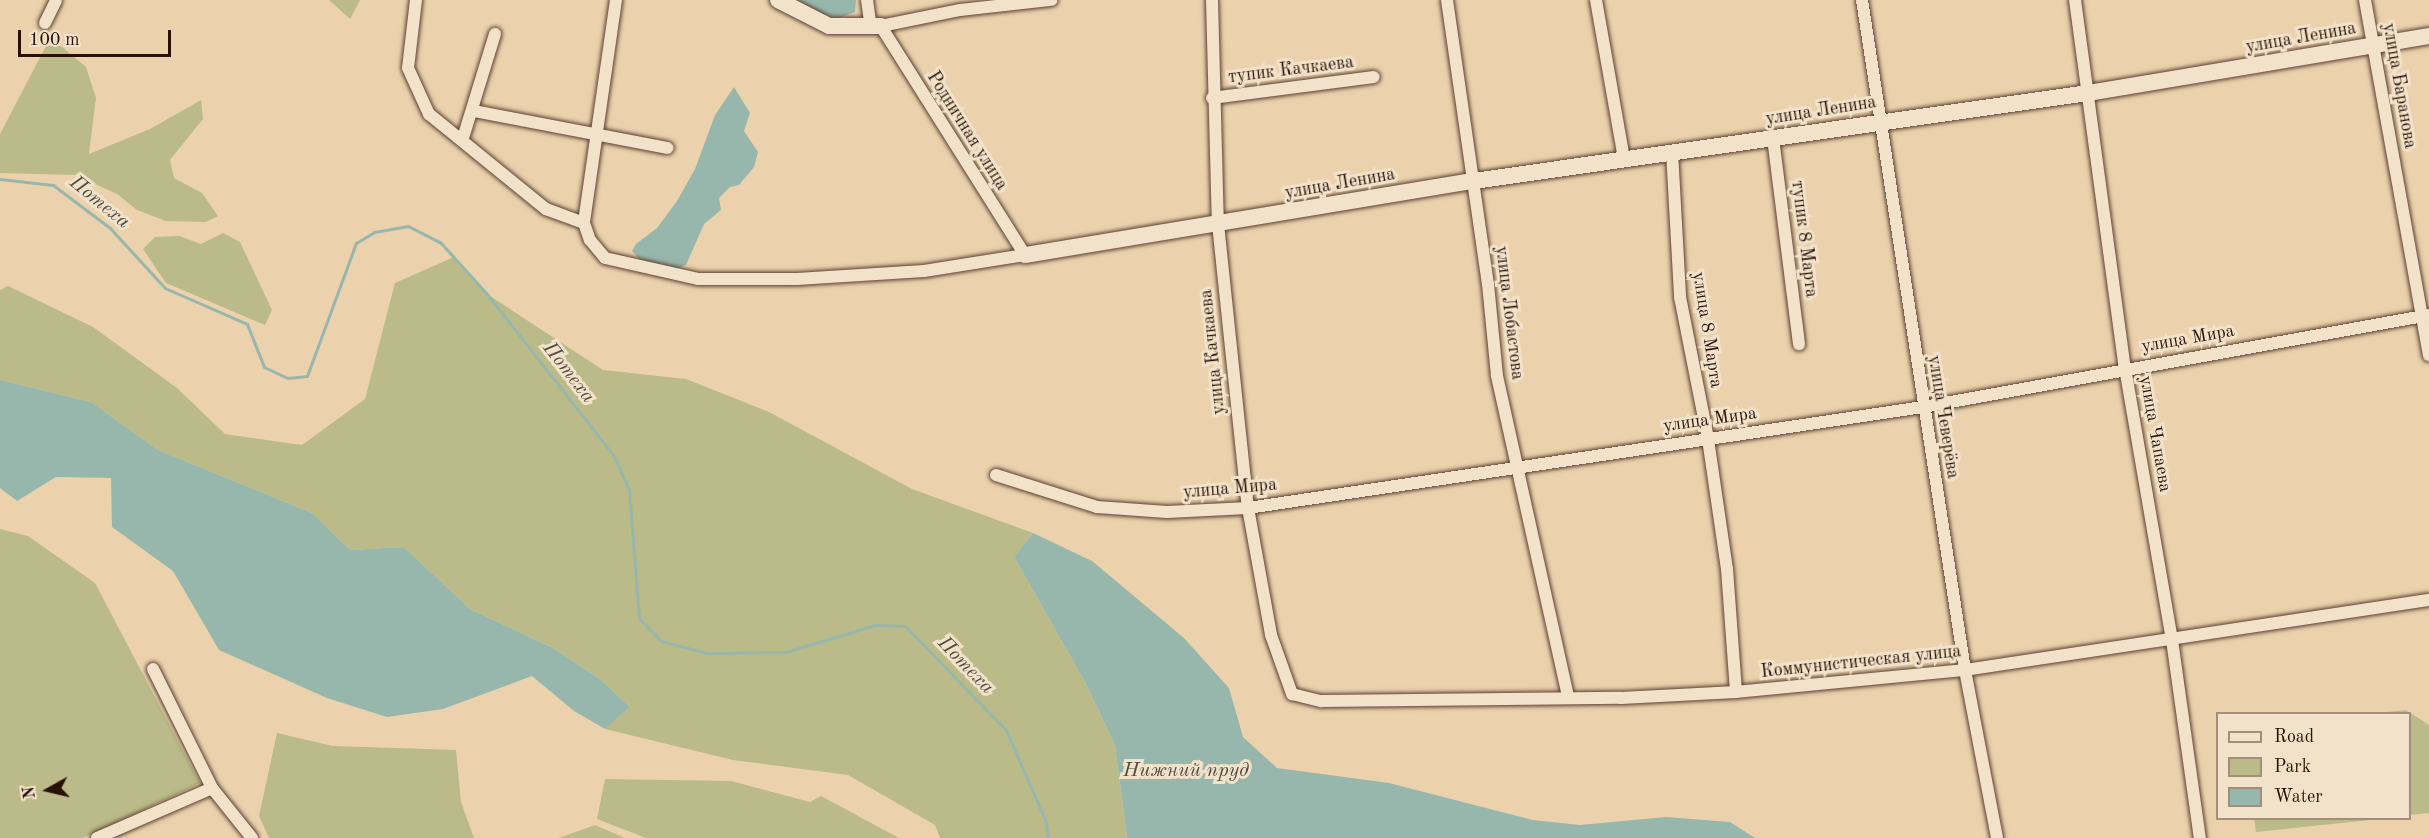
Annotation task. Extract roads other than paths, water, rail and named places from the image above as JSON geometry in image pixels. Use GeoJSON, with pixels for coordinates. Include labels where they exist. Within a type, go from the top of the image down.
{"type":"FeatureCollection","features":[{"type":"Feature","properties":{"kind":"street"},"geometry":{"type":"LineString","coordinates":[[45,23],[56,0]]}},
{"type":"Feature","properties":{"kind":"street"},"geometry":{"type":"LineString","coordinates":[[416,0],[408,68],[429,114],[463,138],[497,171],[546,209],[584,223]]}},
{"type":"Feature","properties":{"kind":"street"},"geometry":{"type":"LineString","coordinates":[[616,0],[599,133],[584,223],[590,240],[605,258],[698,279],[729,277],[797,279],[924,271],[1025,255]]}},
{"type":"Feature","properties":{"kind":"street"},"geometry":{"type":"LineString","coordinates":[[778,0],[829,26],[876,26],[960,10],[1051,0]]}},
{"type":"Feature","properties":{"kind":"street"},"geometry":{"type":"LineString","coordinates":[[867,0],[876,26]]}},
{"type":"Feature","properties":{"kind":"street","name":"улица Качкаева"},"geometry":{"type":"LineString","coordinates":[[1212,0],[1212,98],[1218,224],[1248,508],[1271,636],[1292,694]]}},
{"type":"Feature","properties":{"kind":"street","name":"улица Лобастова"},"geometry":{"type":"LineString","coordinates":[[1447,0],[1474,181],[1497,376],[1519,465],[1568,697]]}},
{"type":"Feature","properties":{"kind":"street"},"geometry":{"type":"LineString","coordinates":[[1596,0],[1624,159]]}},
{"type":"Feature","properties":{"kind":"street","name":"улица Чеверёва"},"geometry":{"type":"LineString","coordinates":[[1862,0],[1965,670],[1997,838]]}},
{"type":"Feature","properties":{"kind":"street","name":"улица Чапаева"},"geometry":{"type":"LineString","coordinates":[[2075,0],[2125,368],[2172,640],[2200,838]]}},
{"type":"Feature","properties":{"kind":"street","name":"улица Баранова"},"geometry":{"type":"LineString","coordinates":[[2365,0],[2426,316],[2429,355]]}},
{"type":"Feature","properties":{"kind":"street","name":"Родничная улица"},"geometry":{"type":"LineString","coordinates":[[876,26],[1025,255]]}},
{"type":"Feature","properties":{"kind":"street"},"geometry":{"type":"LineString","coordinates":[[463,138],[474,111],[495,34]]}},
{"type":"Feature","properties":{"kind":"street","name":"улица Ленина"},"geometry":{"type":"LineString","coordinates":[[1025,255],[1474,181],[2088,93],[2429,36]]}},
{"type":"Feature","properties":{"kind":"street","name":"тупик Качкаева"},"geometry":{"type":"LineString","coordinates":[[1212,98],[1374,77]]}},
{"type":"Feature","properties":{"kind":"street"},"geometry":{"type":"LineString","coordinates":[[474,111],[599,133],[668,148]]}},
{"type":"Feature","properties":{"kind":"street","name":"тупик 8 Марта"},"geometry":{"type":"LineString","coordinates":[[1773,138],[1799,344]]}},
{"type":"Feature","properties":{"kind":"street","name":"улица 8 Марта"},"geometry":{"type":"LineString","coordinates":[[1672,152],[1680,297],[1708,439],[1727,569],[1736,692]]}},
{"type":"Feature","properties":{"kind":"street","name":"улица Мира"},"geometry":{"type":"LineString","coordinates":[[996,475],[1097,507],[1167,512],[1248,508],[1519,465],[1923,407],[2125,368],[2426,316]]}},
{"type":"Feature","properties":{"kind":"street","name":"Коммунистическая улица"},"geometry":{"type":"LineString","coordinates":[[1292,694],[1321,701],[1736,692],[1965,670],[2429,600]]}},
{"type":"Feature","properties":{"kind":"street"},"geometry":{"type":"LineString","coordinates":[[153,669],[212,788],[252,838]]}},
{"type":"Feature","properties":{"kind":"street"},"geometry":{"type":"LineString","coordinates":[[97,838],[212,788]]}},
{"type":"Feature","properties":{"kind":"water"},"geometry":{"type":"Polygon","coordinates":[[[794,0],[856,0],[855,12],[839,18],[820,15],[794,0]]]}},
{"type":"Feature","properties":{"kind":"water"},"geometry":{"type":"Polygon","coordinates":[[[734,87],[750,113],[744,131],[758,152],[754,167],[739,185],[730,187],[719,198],[721,210],[704,224],[686,265],[677,269],[641,261],[632,251],[636,244],[657,228],[677,201],[695,169],[715,115],[734,87]]]}},
{"type":"Feature","properties":{"kind":"water"},"geometry":{"type":"Polygon","coordinates":[[[0,380],[91,402],[158,450],[312,513],[350,550],[404,547],[470,609],[553,648],[600,679],[630,707],[605,729],[574,711],[532,676],[443,709],[387,717],[327,698],[219,650],[173,571],[112,527],[111,478],[56,477],[17,501],[0,488],[0,380]]]}},
{"type":"Feature","properties":{"kind":"water","name":"Нижний пруд"},"geometry":{"type":"Polygon","coordinates":[[[1033,533],[1092,561],[1184,638],[1229,688],[1243,737],[1277,768],[1389,783],[1533,820],[1580,825],[1666,817],[1730,822],[1755,838],[1127,838],[1115,745],[1085,682],[1014,557],[1033,533]]]}},
{"type":"Feature","properties":{"kind":"waterway","name":"Потеха"},"geometry":{"type":"LineString","coordinates":[[0,179],[53,185],[110,228],[165,288],[247,324],[264,367],[288,378],[307,376],[356,243],[374,232],[408,226],[440,242],[487,294],[614,456],[629,489],[639,618],[661,641],[707,653],[786,652],[875,625],[905,626],[1006,730],[1046,822],[1048,838]]}}]}
